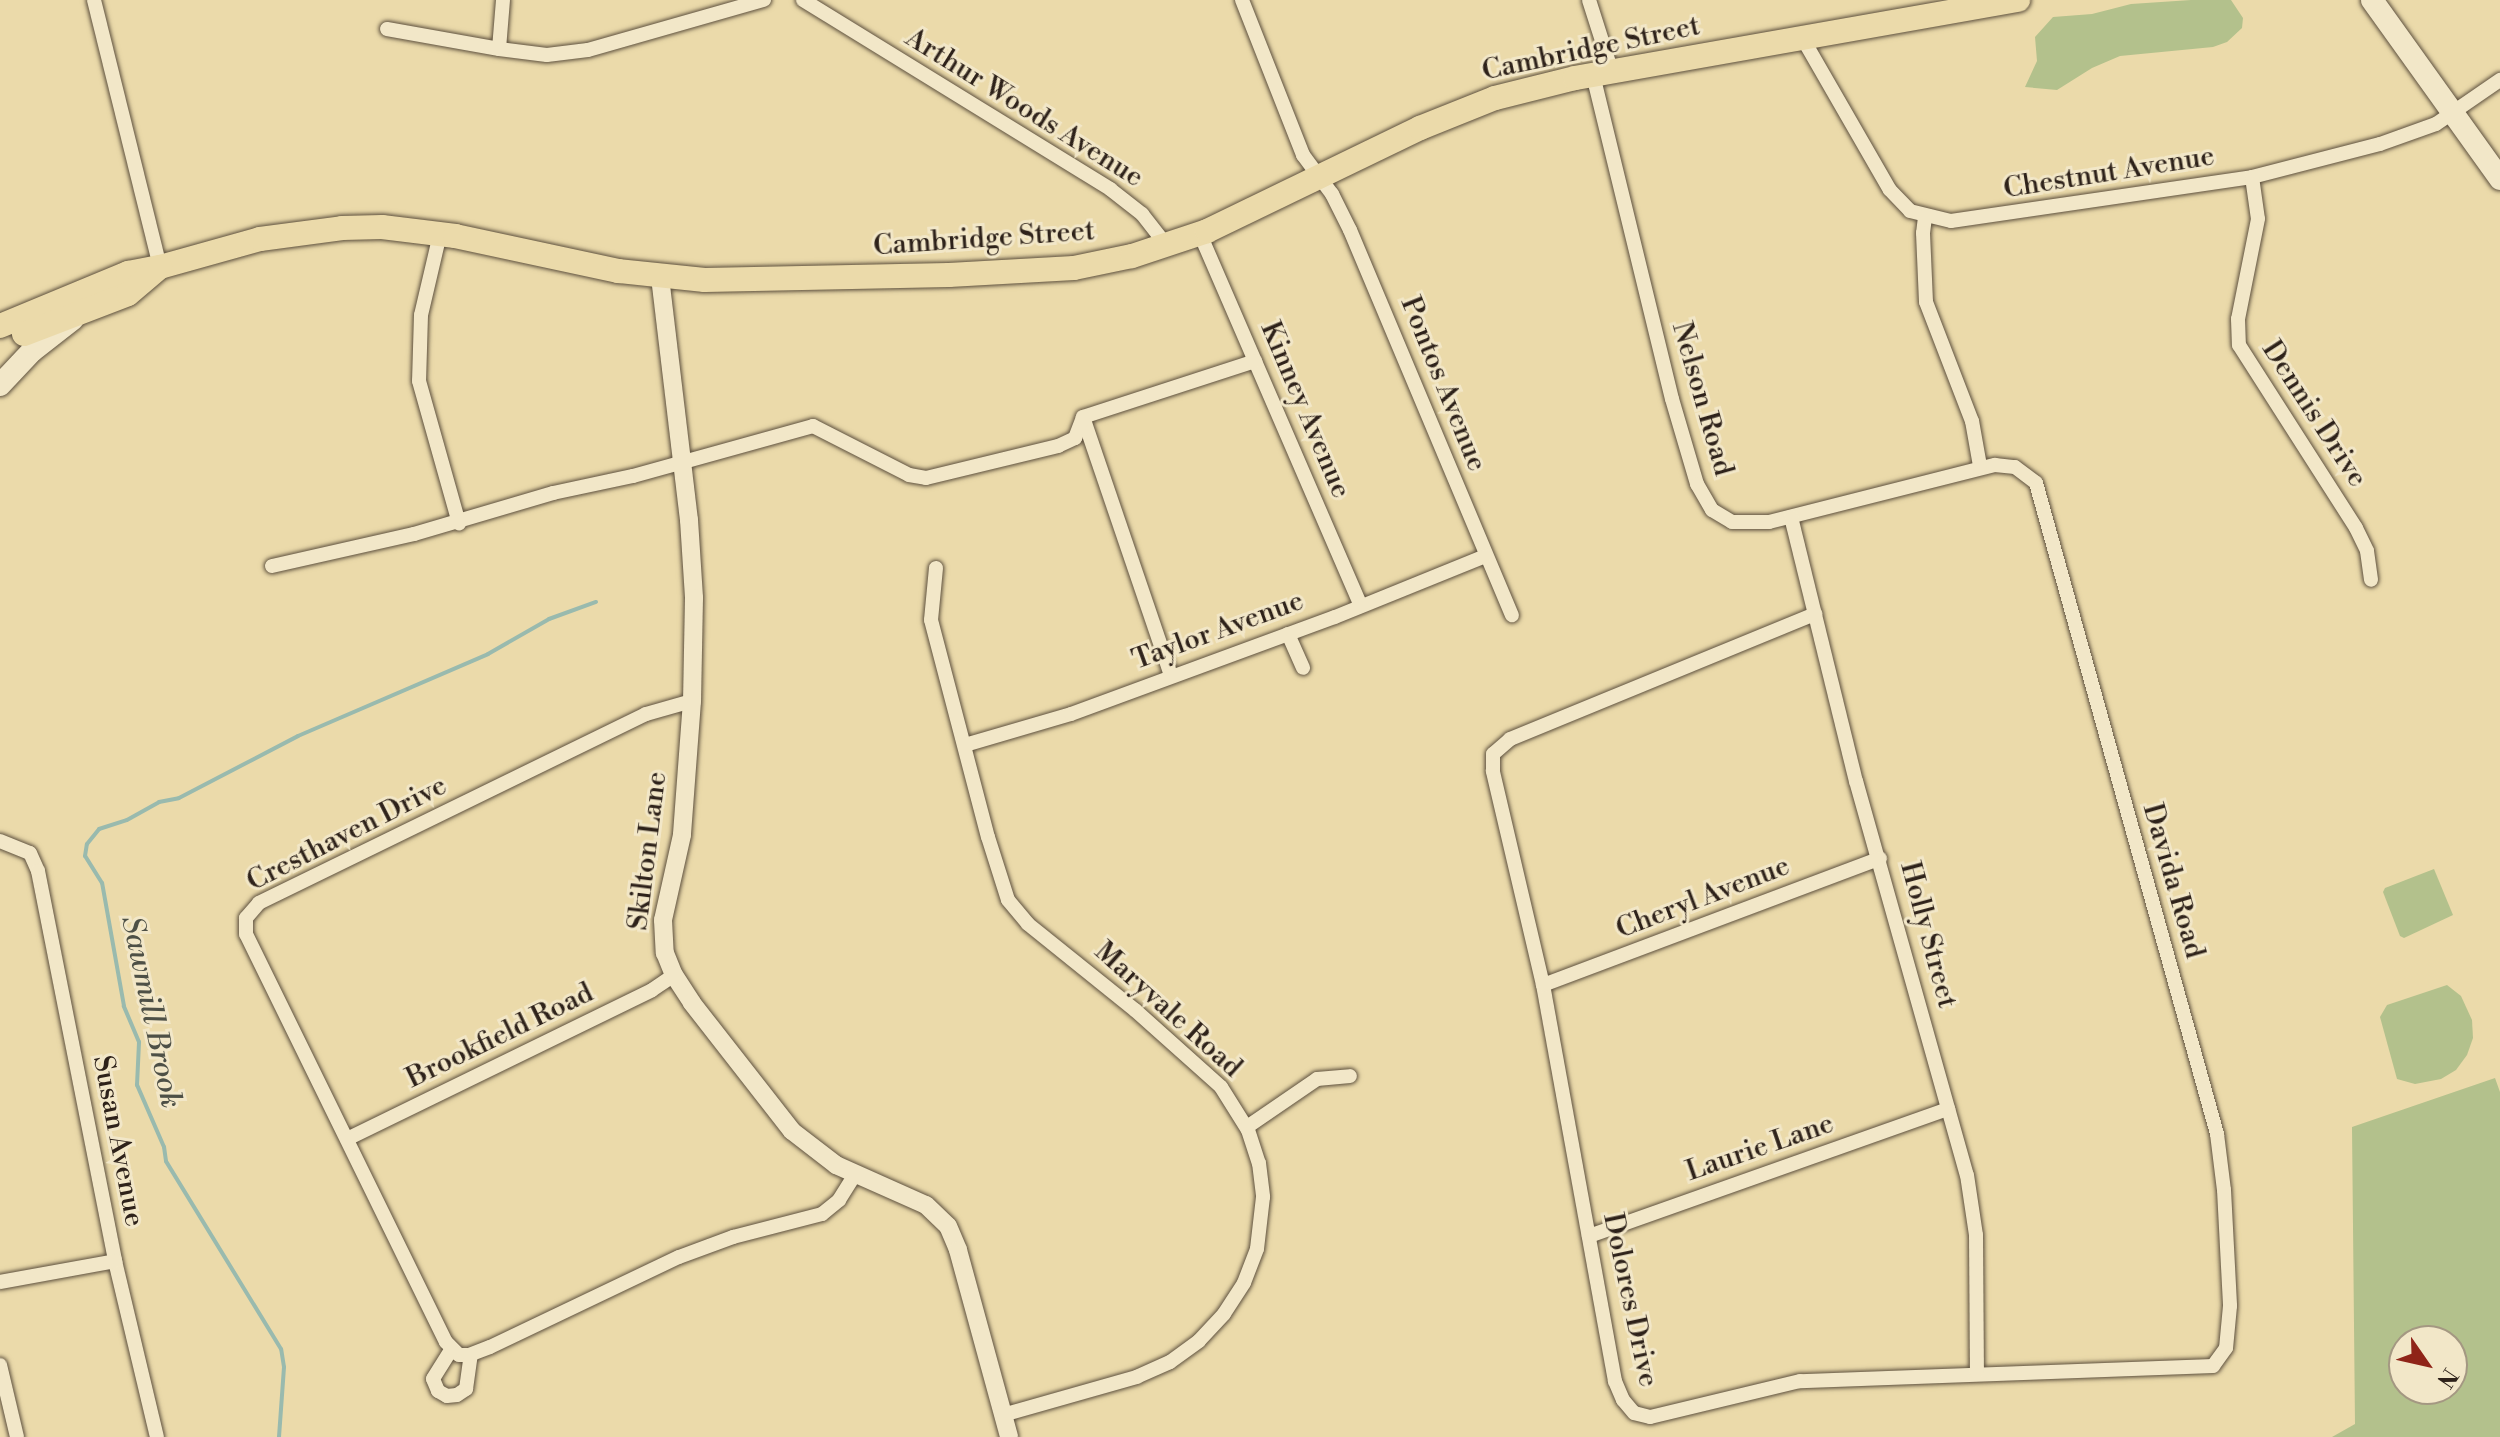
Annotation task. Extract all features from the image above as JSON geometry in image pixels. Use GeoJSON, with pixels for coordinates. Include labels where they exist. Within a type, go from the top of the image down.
{"type":"FeatureCollection","features":[{"type":"Feature","properties":{"kind":"main road","name":"Cambridge Street"},"geometry":{"type":"LineString","coordinates":[[0,326],[128,273],[234,245],[307,231],[382,227],[440,234],[660,277],[705,280],[1035,272],[1110,261],[1200,234],[1475,104],[1602,73],[2018,0]]}},
{"type":"Feature","properties":{"kind":"main road"},"geometry":{"type":"LineString","coordinates":[[2372,0],[2500,179]]}},
{"type":"Feature","properties":{"kind":"main road","name":"Cambridge Street"},"geometry":{"type":"LineString","coordinates":[[0,340],[17,337],[139,288],[160,267]]}},
{"type":"Feature","properties":{"kind":"main road"},"geometry":{"type":"LineString","coordinates":[[0,385],[32,351],[88,310]]}},
{"type":"Feature","properties":{"kind":"street"},"geometry":{"type":"LineString","coordinates":[[94,0],[160,267]]}},
{"type":"Feature","properties":{"kind":"street"},"geometry":{"type":"LineString","coordinates":[[499,49],[503,0]]}},
{"type":"Feature","properties":{"kind":"street"},"geometry":{"type":"LineString","coordinates":[[387,29],[533,55],[568,54],[764,0]]}},
{"type":"Feature","properties":{"kind":"street","name":"Arthur Woods Avenue"},"geometry":{"type":"LineString","coordinates":[[803,0],[1110,189],[1142,214],[1167,246]]}},
{"type":"Feature","properties":{"kind":"street","name":"Pontos Avenue"},"geometry":{"type":"LineString","coordinates":[[1242,0],[1303,155],[1334,196],[1356,243],[1512,615]]}},
{"type":"Feature","properties":{"kind":"street","name":"Nelson Road"},"geometry":{"type":"LineString","coordinates":[[1589,0],[1624,212],[1699,490],[1712,510],[1732,522],[1758,524],[1980,466]]}},
{"type":"Feature","properties":{"kind":"street"},"geometry":{"type":"LineString","coordinates":[[1803,39],[1890,190],[1910,211],[1925,217],[1923,233],[1928,312],[1972,421],[1980,466]]}},
{"type":"Feature","properties":{"kind":"street","name":"Chestnut Avenue"},"geometry":{"type":"LineString","coordinates":[[1925,217],[1972,220],[2252,177],[2411,135],[2454,114],[2500,80]]}},
{"type":"Feature","properties":{"kind":"street","name":"Dennis Drive"},"geometry":{"type":"LineString","coordinates":[[2252,177],[2258,219],[2238,319],[2239,345],[2356,528],[2367,551],[2371,580]]}},
{"type":"Feature","properties":{"kind":"street"},"geometry":{"type":"LineString","coordinates":[[440,234],[421,315],[419,381],[459,523]]}},
{"type":"Feature","properties":{"kind":"street","name":"Kinney Avenue"},"geometry":{"type":"LineString","coordinates":[[1200,234],[1361,606]]}},
{"type":"Feature","properties":{"kind":"street","name":"Skilton Lane"},"geometry":{"type":"LineString","coordinates":[[660,277],[693,566],[692,701],[680,851],[663,925],[665,953],[674,975],[783,1121],[811,1148],[855,1174],[926,1205],[951,1231],[1009,1437]]}},
{"type":"Feature","properties":{"kind":"street"},"geometry":{"type":"LineString","coordinates":[[1083,417],[1255,361]]}},
{"type":"Feature","properties":{"kind":"street"},"geometry":{"type":"LineString","coordinates":[[272,566],[459,523],[553,493],[683,463],[813,426],[909,475],[926,478],[1058,446],[1075,438],[1083,417]]}},
{"type":"Feature","properties":{"kind":"street"},"geometry":{"type":"LineString","coordinates":[[1083,417],[1171,675]]}},
{"type":"Feature","properties":{"kind":"street"},"geometry":{"type":"LineString","coordinates":[[680,436],[714,453]]}},
{"type":"Feature","properties":{"kind":"street","name":"Davida Road"},"geometry":{"type":"LineString","coordinates":[[1980,466],[2015,467],[2030,476],[2039,491],[2092,692],[2204,1083],[2217,1134],[2224,1190],[2230,1306],[2229,1338],[2221,1358]]}},
{"type":"Feature","properties":{"kind":"street","name":"Holly Street"},"geometry":{"type":"LineString","coordinates":[[1791,517],[1856,781],[1967,1175],[1976,1235],[1977,1372]]}},
{"type":"Feature","properties":{"kind":"street","name":"Taylor Avenue"},"geometry":{"type":"LineString","coordinates":[[965,745],[1056,720],[1288,634],[1485,556]]}},
{"type":"Feature","properties":{"kind":"street","name":"Maryvale Road"},"geometry":{"type":"LineString","coordinates":[[936,568],[931,618],[998,874],[1012,906],[1028,924],[1208,1074],[1231,1100],[1247,1127],[1262,1180],[1261,1231],[1244,1283],[1212,1328],[1185,1352],[1153,1370],[1003,1415]]}},
{"type":"Feature","properties":{"kind":"street","name":"Dolores Drive"},"geometry":{"type":"LineString","coordinates":[[1815,614],[1510,739],[1495,752],[1493,771],[1543,985],[1618,1391],[1637,1415],[1657,1417],[1800,1381],[1977,1372],[2207,1368],[2221,1358]]}},
{"type":"Feature","properties":{"kind":"street"},"geometry":{"type":"LineString","coordinates":[[1288,634],[1303,668]]}},
{"type":"Feature","properties":{"kind":"street","name":"Cresthaven Drive"},"geometry":{"type":"LineString","coordinates":[[451,1350],[246,934],[246,921],[251,909],[646,714],[692,701]]}},
{"type":"Feature","properties":{"kind":"street","name":"Susan Avenue"},"geometry":{"type":"LineString","coordinates":[[0,841],[32,855],[41,884],[115,1261],[157,1437]]}},
{"type":"Feature","properties":{"kind":"street","name":"Cheryl Avenue"},"geometry":{"type":"LineString","coordinates":[[1543,985],[1880,858]]}},
{"type":"Feature","properties":{"kind":"street","name":"Brookfield Road"},"geometry":{"type":"LineString","coordinates":[[347,1139],[652,990],[674,975]]}},
{"type":"Feature","properties":{"kind":"street"},"geometry":{"type":"LineString","coordinates":[[1247,1127],[1317,1079],[1350,1076]]}},
{"type":"Feature","properties":{"kind":"street","name":"Laurie Lane"},"geometry":{"type":"LineString","coordinates":[[1589,1236],[1948,1109]]}},
{"type":"Feature","properties":{"kind":"street"},"geometry":{"type":"LineString","coordinates":[[471,1355],[466,1389],[457,1395],[447,1396],[436,1389],[433,1379],[451,1350],[471,1355],[679,1257],[733,1237],[822,1214],[839,1200],[855,1174]]}},
{"type":"Feature","properties":{"kind":"street"},"geometry":{"type":"LineString","coordinates":[[0,1282],[115,1261]]}},
{"type":"Feature","properties":{"kind":"street"},"geometry":{"type":"LineString","coordinates":[[0,1365],[17,1437]]}},
{"type":"Feature","properties":{"kind":"green space"},"geometry":{"type":"Polygon","coordinates":[[[2231,0],[2243,18],[2242,28],[2227,42],[2213,47],[2120,56],[2092,68],[2057,90],[2025,87],[2037,61],[2035,37],[2053,17],[2092,14],[2131,4],[2231,0]]]}},
{"type":"Feature","properties":{"kind":"green space"},"geometry":{"type":"Polygon","coordinates":[[[2434,869],[2453,915],[2404,938],[2400,936],[2383,892],[2385,888],[2434,869]]]}},
{"type":"Feature","properties":{"kind":"green space"},"geometry":{"type":"Polygon","coordinates":[[[2447,985],[2461,996],[2472,1020],[2473,1038],[2467,1055],[2456,1070],[2441,1079],[2415,1084],[2397,1079],[2380,1017],[2387,1005],[2447,985]]]}},
{"type":"Feature","properties":{"kind":"green space"},"geometry":{"type":"Polygon","coordinates":[[[2495,1078],[2500,1092],[2500,1437],[2332,1437],[2355,1424],[2352,1127],[2495,1078]]]}},
{"type":"Feature","properties":{"kind":"waterway","name":"Sawmill Brook"},"geometry":{"type":"LineString","coordinates":[[279,1437],[284,1367],[281,1349],[166,1161],[164,1147],[137,1085],[139,1042],[124,1006],[102,883],[85,856],[87,844],[99,829],[127,820],[159,802],[179,798],[298,736],[488,654],[549,619],[596,602]]}}]}
